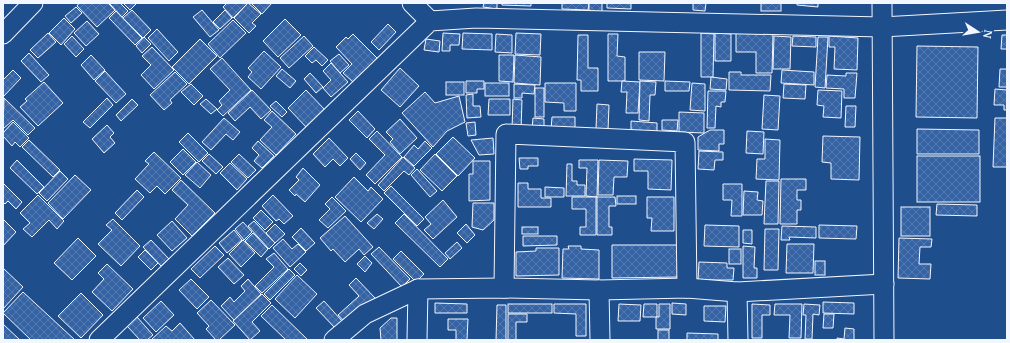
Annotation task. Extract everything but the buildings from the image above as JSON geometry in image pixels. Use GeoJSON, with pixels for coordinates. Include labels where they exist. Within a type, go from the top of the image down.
{"type":"FeatureCollection","features":[{"type":"Feature","properties":{"kind":"street"},"geometry":{"type":"LineString","coordinates":[[3,34],[32,3]]}},
{"type":"Feature","properties":{"kind":"street"},"geometry":{"type":"LineString","coordinates":[[412,3],[430,21]]}},
{"type":"Feature","properties":{"kind":"street"},"geometry":{"type":"LineString","coordinates":[[882,3],[884,340]]}},
{"type":"Feature","properties":{"kind":"street"},"geometry":{"type":"LineString","coordinates":[[99,340],[430,21],[476,10],[882,27],[1007,20]]}},
{"type":"Feature","properties":{"kind":"street"},"geometry":{"type":"LineString","coordinates":[[504,288],[506,134],[685,142],[686,288]]}},
{"type":"Feature","properties":{"kind":"street"},"geometry":{"type":"LineString","coordinates":[[334,340],[365,314],[418,289],[504,288],[599,290],[686,288],[737,292],[884,284]]}},
{"type":"Feature","properties":{"kind":"street"},"geometry":{"type":"LineString","coordinates":[[417,340],[418,289]]}},
{"type":"Feature","properties":{"kind":"street"},"geometry":{"type":"LineString","coordinates":[[599,290],[600,340]]}},
{"type":"Feature","properties":{"kind":"street"},"geometry":{"type":"LineString","coordinates":[[737,292],[738,340]]}}]}
